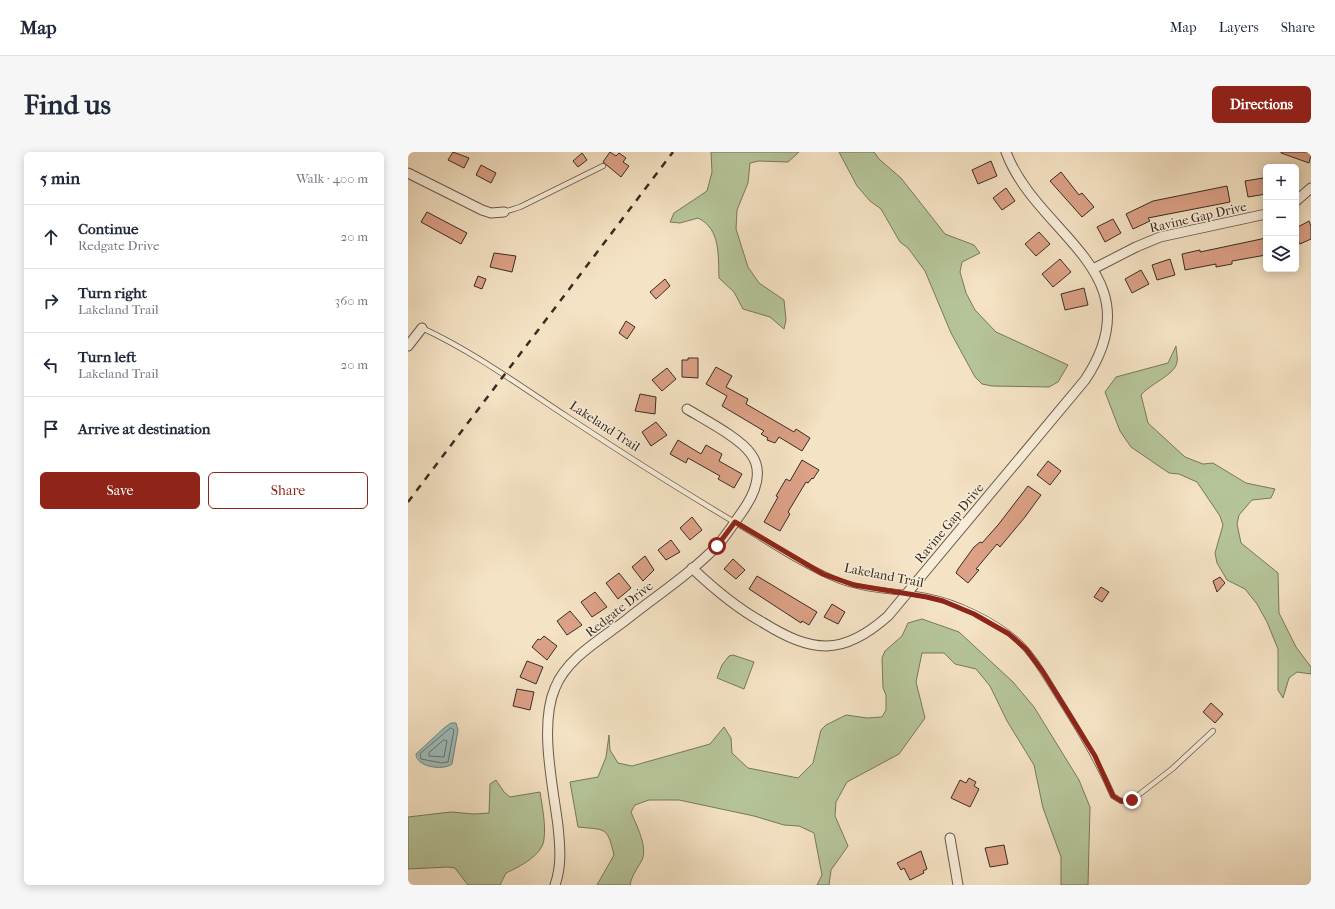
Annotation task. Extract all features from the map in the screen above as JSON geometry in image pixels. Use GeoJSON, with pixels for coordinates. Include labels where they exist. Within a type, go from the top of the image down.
{"type":"FeatureCollection","features":[{"type":"Feature","properties":{"kind":"street","name":"Ravine Gap Drive"},"geometry":{"type":"LineString","coordinates":[[692,568],[724,598],[788,638],[809,645],[826,646],[844,643],[859,638],[872,630],[888,616],[1071,398],[1094,366],[1101,352],[1107,320],[1102,288],[1094,269],[1018,178],[1006,152]]}},
{"type":"Feature","properties":{"kind":"street"},"geometry":{"type":"LineString","coordinates":[[408,173],[482,210],[491,213],[504,212]]}},
{"type":"Feature","properties":{"kind":"street"},"geometry":{"type":"LineString","coordinates":[[1297,200],[1311,188]]}},
{"type":"Feature","properties":{"kind":"street","name":"Ravine Gap Drive"},"geometry":{"type":"LineString","coordinates":[[1094,269],[1136,247],[1160,237],[1263,215]]}},
{"type":"Feature","properties":{"kind":"street","name":"Lakeland Trail"},"geometry":{"type":"LineString","coordinates":[[408,346],[422,328]]}},
{"type":"Feature","properties":{"kind":"street","name":"Redgate Drive"},"geometry":{"type":"LineString","coordinates":[[555,885],[558,876],[561,853],[548,735],[548,715],[550,701],[555,687],[562,674],[578,657],[692,568],[717,546],[755,491],[757,472],[754,459],[747,448],[740,442],[687,409]]}},
{"type":"Feature","properties":{"kind":"street"},"geometry":{"type":"LineString","coordinates":[[950,838],[958,885]]}},
{"type":"Feature","properties":{"kind":"lane"},"geometry":{"type":"LineString","coordinates":[[504,212],[520,207],[603,166]]}},
{"type":"Feature","properties":{"kind":"lane","name":"Lakeland Trail"},"geometry":{"type":"LineString","coordinates":[[422,328],[438,335],[504,375],[615,448],[823,574],[854,585],[927,597],[959,607],[996,625],[1019,642],[1043,672],[1095,756],[1116,800],[1123,802],[1132,800],[1172,769],[1213,731]]}},
{"type":"Feature","properties":{"kind":"green space"},"geometry":{"type":"Polygon","coordinates":[[[711,152],[799,152],[788,162],[759,161],[750,163],[748,183],[737,210],[736,229],[748,267],[759,283],[784,300],[786,320],[784,329],[770,317],[743,309],[734,292],[719,278],[717,244],[711,229],[705,223],[698,218],[680,223],[670,222],[674,213],[707,191],[712,172],[711,152]]]}},
{"type":"Feature","properties":{"kind":"green space"},"geometry":{"type":"Polygon","coordinates":[[[839,152],[874,152],[879,159],[901,178],[945,234],[974,245],[980,253],[962,262],[960,272],[966,293],[975,310],[996,332],[1068,365],[1058,382],[1049,387],[992,386],[982,384],[975,377],[951,333],[925,271],[908,248],[900,242],[881,209],[870,201],[857,186],[839,152]]]}},
{"type":"Feature","properties":{"kind":"green space"},"geometry":{"type":"Polygon","coordinates":[[[1176,346],[1176,366],[1168,375],[1141,395],[1148,423],[1185,457],[1203,464],[1213,463],[1246,483],[1275,489],[1271,498],[1252,500],[1239,515],[1237,524],[1241,543],[1278,573],[1279,613],[1296,647],[1311,667],[1311,674],[1297,672],[1289,678],[1283,698],[1278,690],[1278,649],[1267,622],[1257,604],[1245,589],[1227,580],[1217,563],[1215,553],[1223,525],[1220,516],[1197,482],[1179,474],[1169,473],[1131,447],[1120,431],[1105,392],[1116,377],[1168,363],[1176,346]]]}},
{"type":"Feature","properties":{"kind":"green space"},"geometry":{"type":"Polygon","coordinates":[[[922,619],[959,632],[1013,682],[1034,707],[1079,780],[1090,807],[1088,885],[1061,885],[1061,857],[1043,808],[1034,765],[1007,721],[990,686],[976,669],[955,664],[944,653],[922,653],[916,682],[925,718],[899,754],[847,782],[836,802],[835,816],[848,846],[831,870],[829,885],[817,885],[822,875],[814,833],[799,826],[784,825],[754,816],[679,800],[649,800],[635,805],[631,812],[641,836],[644,848],[642,860],[633,875],[630,885],[597,885],[614,855],[612,846],[607,834],[604,831],[578,827],[570,782],[598,777],[606,757],[609,735],[610,750],[618,763],[632,766],[710,744],[724,727],[731,738],[732,753],[748,768],[798,778],[813,763],[821,730],[826,725],[846,715],[867,718],[882,717],[886,710],[886,695],[883,688],[882,658],[885,651],[902,636],[908,623],[922,619]]]}},
{"type":"Feature","properties":{"kind":"green space"},"geometry":{"type":"Polygon","coordinates":[[[733,655],[754,662],[744,689],[717,678],[722,665],[729,656],[733,655]]]}},
{"type":"Feature","properties":{"kind":"green space"},"geometry":{"type":"Polygon","coordinates":[[[496,780],[504,792],[510,797],[540,792],[544,815],[544,839],[543,845],[535,855],[530,860],[506,873],[500,885],[468,885],[455,868],[408,869],[408,817],[451,812],[474,814],[489,813],[490,784],[496,780]]]}},
{"type":"Feature","properties":{"kind":"water"},"geometry":{"type":"Polygon","coordinates":[[[451,723],[456,723],[458,730],[452,764],[437,767],[425,765],[420,762],[416,754],[451,723]]]}},
{"type":"Feature","properties":{"kind":"building"},"geometry":{"type":"Polygon","coordinates":[[[453,152],[469,158],[464,168],[448,160],[453,152]]]}},
{"type":"Feature","properties":{"kind":"building"},"geometry":{"type":"Polygon","coordinates":[[[610,152],[616,156],[619,153],[626,158],[623,162],[629,166],[621,177],[603,162],[610,152]]]}},
{"type":"Feature","properties":{"kind":"building"},"geometry":{"type":"Polygon","coordinates":[[[1281,152],[1311,152],[1311,155],[1309,163],[1281,152]]]}},
{"type":"Feature","properties":{"kind":"building"},"geometry":{"type":"Polygon","coordinates":[[[582,153],[587,160],[578,167],[573,161],[582,153]]]}},
{"type":"Feature","properties":{"kind":"building"},"geometry":{"type":"Polygon","coordinates":[[[991,161],[997,176],[978,184],[972,170],[991,161]]]}},
{"type":"Feature","properties":{"kind":"building"},"geometry":{"type":"Polygon","coordinates":[[[481,165],[496,173],[491,183],[476,175],[481,165]]]}},
{"type":"Feature","properties":{"kind":"building"},"geometry":{"type":"Polygon","coordinates":[[[1061,172],[1079,195],[1082,193],[1094,207],[1082,217],[1050,181],[1061,172]]]}},
{"type":"Feature","properties":{"kind":"building"},"geometry":{"type":"Polygon","coordinates":[[[1263,178],[1263,194],[1248,197],[1245,181],[1263,178]]]}},
{"type":"Feature","properties":{"kind":"building"},"geometry":{"type":"Polygon","coordinates":[[[1227,186],[1230,202],[1148,218],[1150,221],[1133,229],[1126,214],[1153,201],[1227,186]]]}},
{"type":"Feature","properties":{"kind":"building"},"geometry":{"type":"Polygon","coordinates":[[[1006,188],[1015,201],[1002,210],[993,198],[1006,188]]]}},
{"type":"Feature","properties":{"kind":"building"},"geometry":{"type":"Polygon","coordinates":[[[427,212],[467,233],[461,244],[421,222],[427,212]]]}},
{"type":"Feature","properties":{"kind":"building"},"geometry":{"type":"Polygon","coordinates":[[[1113,219],[1121,233],[1105,242],[1097,227],[1113,219]]]}},
{"type":"Feature","properties":{"kind":"building"},"geometry":{"type":"Polygon","coordinates":[[[1309,221],[1311,226],[1311,239],[1300,244],[1299,242],[1299,226],[1309,221]]]}},
{"type":"Feature","properties":{"kind":"building"},"geometry":{"type":"Polygon","coordinates":[[[1039,232],[1050,244],[1036,256],[1025,244],[1039,232]]]}},
{"type":"Feature","properties":{"kind":"building"},"geometry":{"type":"Polygon","coordinates":[[[1263,239],[1263,256],[1232,261],[1232,264],[1216,267],[1216,264],[1185,270],[1182,254],[1200,250],[1200,252],[1263,239]]]}},
{"type":"Feature","properties":{"kind":"building"},"geometry":{"type":"Polygon","coordinates":[[[494,253],[516,256],[512,272],[490,267],[494,253]]]}},
{"type":"Feature","properties":{"kind":"building"},"geometry":{"type":"Polygon","coordinates":[[[1060,259],[1071,272],[1053,287],[1042,274],[1060,259]]]}},
{"type":"Feature","properties":{"kind":"building"},"geometry":{"type":"Polygon","coordinates":[[[1170,259],[1175,275],[1157,280],[1152,265],[1170,259]]]}},
{"type":"Feature","properties":{"kind":"building"},"geometry":{"type":"Polygon","coordinates":[[[1141,270],[1149,284],[1132,293],[1125,279],[1141,270]]]}},
{"type":"Feature","properties":{"kind":"building"},"geometry":{"type":"Polygon","coordinates":[[[478,276],[486,279],[482,289],[474,286],[478,276]]]}},
{"type":"Feature","properties":{"kind":"building"},"geometry":{"type":"Polygon","coordinates":[[[665,279],[670,286],[656,299],[650,292],[665,279]]]}},
{"type":"Feature","properties":{"kind":"building"},"geometry":{"type":"Polygon","coordinates":[[[1084,288],[1088,305],[1065,310],[1061,294],[1084,288]]]}},
{"type":"Feature","properties":{"kind":"building"},"geometry":{"type":"Polygon","coordinates":[[[626,321],[635,327],[627,339],[619,333],[626,321]]]}},
{"type":"Feature","properties":{"kind":"building"},"geometry":{"type":"Polygon","coordinates":[[[688,358],[698,358],[698,378],[682,377],[682,360],[688,360],[688,358]]]}},
{"type":"Feature","properties":{"kind":"building"},"geometry":{"type":"Polygon","coordinates":[[[716,367],[732,376],[726,387],[748,399],[746,404],[794,432],[796,429],[810,438],[802,451],[779,437],[775,443],[767,440],[768,438],[761,434],[764,431],[722,406],[727,396],[706,384],[716,367]]]}},
{"type":"Feature","properties":{"kind":"building"},"geometry":{"type":"Polygon","coordinates":[[[667,368],[676,379],[662,391],[652,380],[667,368]]]}},
{"type":"Feature","properties":{"kind":"building"},"geometry":{"type":"Polygon","coordinates":[[[640,394],[656,397],[655,414],[635,411],[640,394]]]}},
{"type":"Feature","properties":{"kind":"building"},"geometry":{"type":"Polygon","coordinates":[[[656,422],[667,435],[651,446],[642,432],[656,422]]]}},
{"type":"Feature","properties":{"kind":"building"},"geometry":{"type":"Polygon","coordinates":[[[678,440],[701,454],[706,445],[722,454],[719,461],[742,474],[734,488],[718,479],[720,476],[688,458],[686,463],[670,454],[678,440]]]}},
{"type":"Feature","properties":{"kind":"building"},"geometry":{"type":"Polygon","coordinates":[[[802,460],[819,470],[813,479],[812,478],[808,483],[806,482],[788,512],[790,514],[780,531],[764,522],[786,479],[790,481],[802,460]]]}},
{"type":"Feature","properties":{"kind":"building"},"geometry":{"type":"Polygon","coordinates":[[[1048,461],[1061,471],[1050,485],[1037,475],[1048,461]]]}},
{"type":"Feature","properties":{"kind":"building"},"geometry":{"type":"Polygon","coordinates":[[[1028,486],[1041,495],[1000,547],[997,544],[976,569],[979,570],[968,583],[956,573],[958,569],[974,547],[980,542],[982,543],[998,525],[1028,486]]]}},
{"type":"Feature","properties":{"kind":"building"},"geometry":{"type":"Polygon","coordinates":[[[692,517],[702,530],[690,540],[680,528],[692,517]]]}},
{"type":"Feature","properties":{"kind":"building"},"geometry":{"type":"Polygon","coordinates":[[[671,540],[680,552],[666,560],[658,550],[671,540]]]}},
{"type":"Feature","properties":{"kind":"building"},"geometry":{"type":"Polygon","coordinates":[[[645,556],[654,570],[643,581],[632,567],[645,556]]]}},
{"type":"Feature","properties":{"kind":"building"},"geometry":{"type":"Polygon","coordinates":[[[733,559],[745,570],[736,579],[724,569],[733,559]]]}},
{"type":"Feature","properties":{"kind":"building"},"geometry":{"type":"Polygon","coordinates":[[[619,573],[631,588],[618,599],[606,583],[619,573]]]}},
{"type":"Feature","properties":{"kind":"building"},"geometry":{"type":"Polygon","coordinates":[[[757,576],[817,612],[809,625],[802,621],[801,623],[749,589],[757,576]]]}},
{"type":"Feature","properties":{"kind":"building"},"geometry":{"type":"Polygon","coordinates":[[[1220,577],[1225,583],[1217,592],[1213,581],[1220,577]]]}},
{"type":"Feature","properties":{"kind":"building"},"geometry":{"type":"Polygon","coordinates":[[[1101,587],[1109,592],[1102,602],[1094,597],[1101,587]]]}},
{"type":"Feature","properties":{"kind":"building"},"geometry":{"type":"Polygon","coordinates":[[[595,592],[607,607],[592,617],[581,602],[595,592]]]}},
{"type":"Feature","properties":{"kind":"building"},"geometry":{"type":"Polygon","coordinates":[[[832,604],[845,612],[838,624],[824,617],[832,604]]]}},
{"type":"Feature","properties":{"kind":"building"},"geometry":{"type":"Polygon","coordinates":[[[570,611],[582,625],[567,635],[557,621],[570,611]]]}},
{"type":"Feature","properties":{"kind":"building"},"geometry":{"type":"Polygon","coordinates":[[[544,636],[557,646],[547,660],[532,647],[538,639],[540,640],[544,636]]]}},
{"type":"Feature","properties":{"kind":"building"},"geometry":{"type":"Polygon","coordinates":[[[527,661],[543,667],[536,684],[520,677],[527,661]]]}},
{"type":"Feature","properties":{"kind":"building"},"geometry":{"type":"Polygon","coordinates":[[[517,689],[534,692],[530,710],[513,706],[517,689]]]}},
{"type":"Feature","properties":{"kind":"building"},"geometry":{"type":"Polygon","coordinates":[[[1211,703],[1223,714],[1215,723],[1203,712],[1211,703]]]}},
{"type":"Feature","properties":{"kind":"building"},"geometry":{"type":"Polygon","coordinates":[[[969,778],[976,782],[974,786],[979,789],[970,807],[951,798],[960,780],[966,783],[969,778]]]}},
{"type":"Feature","properties":{"kind":"building"},"geometry":{"type":"Polygon","coordinates":[[[1004,845],[1008,864],[990,867],[985,848],[1004,845]]]}},
{"type":"Feature","properties":{"kind":"building"},"geometry":{"type":"Polygon","coordinates":[[[921,851],[927,869],[923,871],[924,873],[910,880],[904,868],[901,870],[897,863],[921,851]]]}},
{"type":"Feature","properties":{"kind":"railway"},"geometry":{"type":"LineString","coordinates":[[408,502],[673,152]]}},
{"type":"Feature","properties":{"kind":"route"},"geometry":{"type":"LineString","coordinates":[[717,546],[735,522],[816,571],[843,582],[943,601],[996,625],[1019,642],[1043,672],[1095,756],[1116,800],[1132,800]]}}]}
